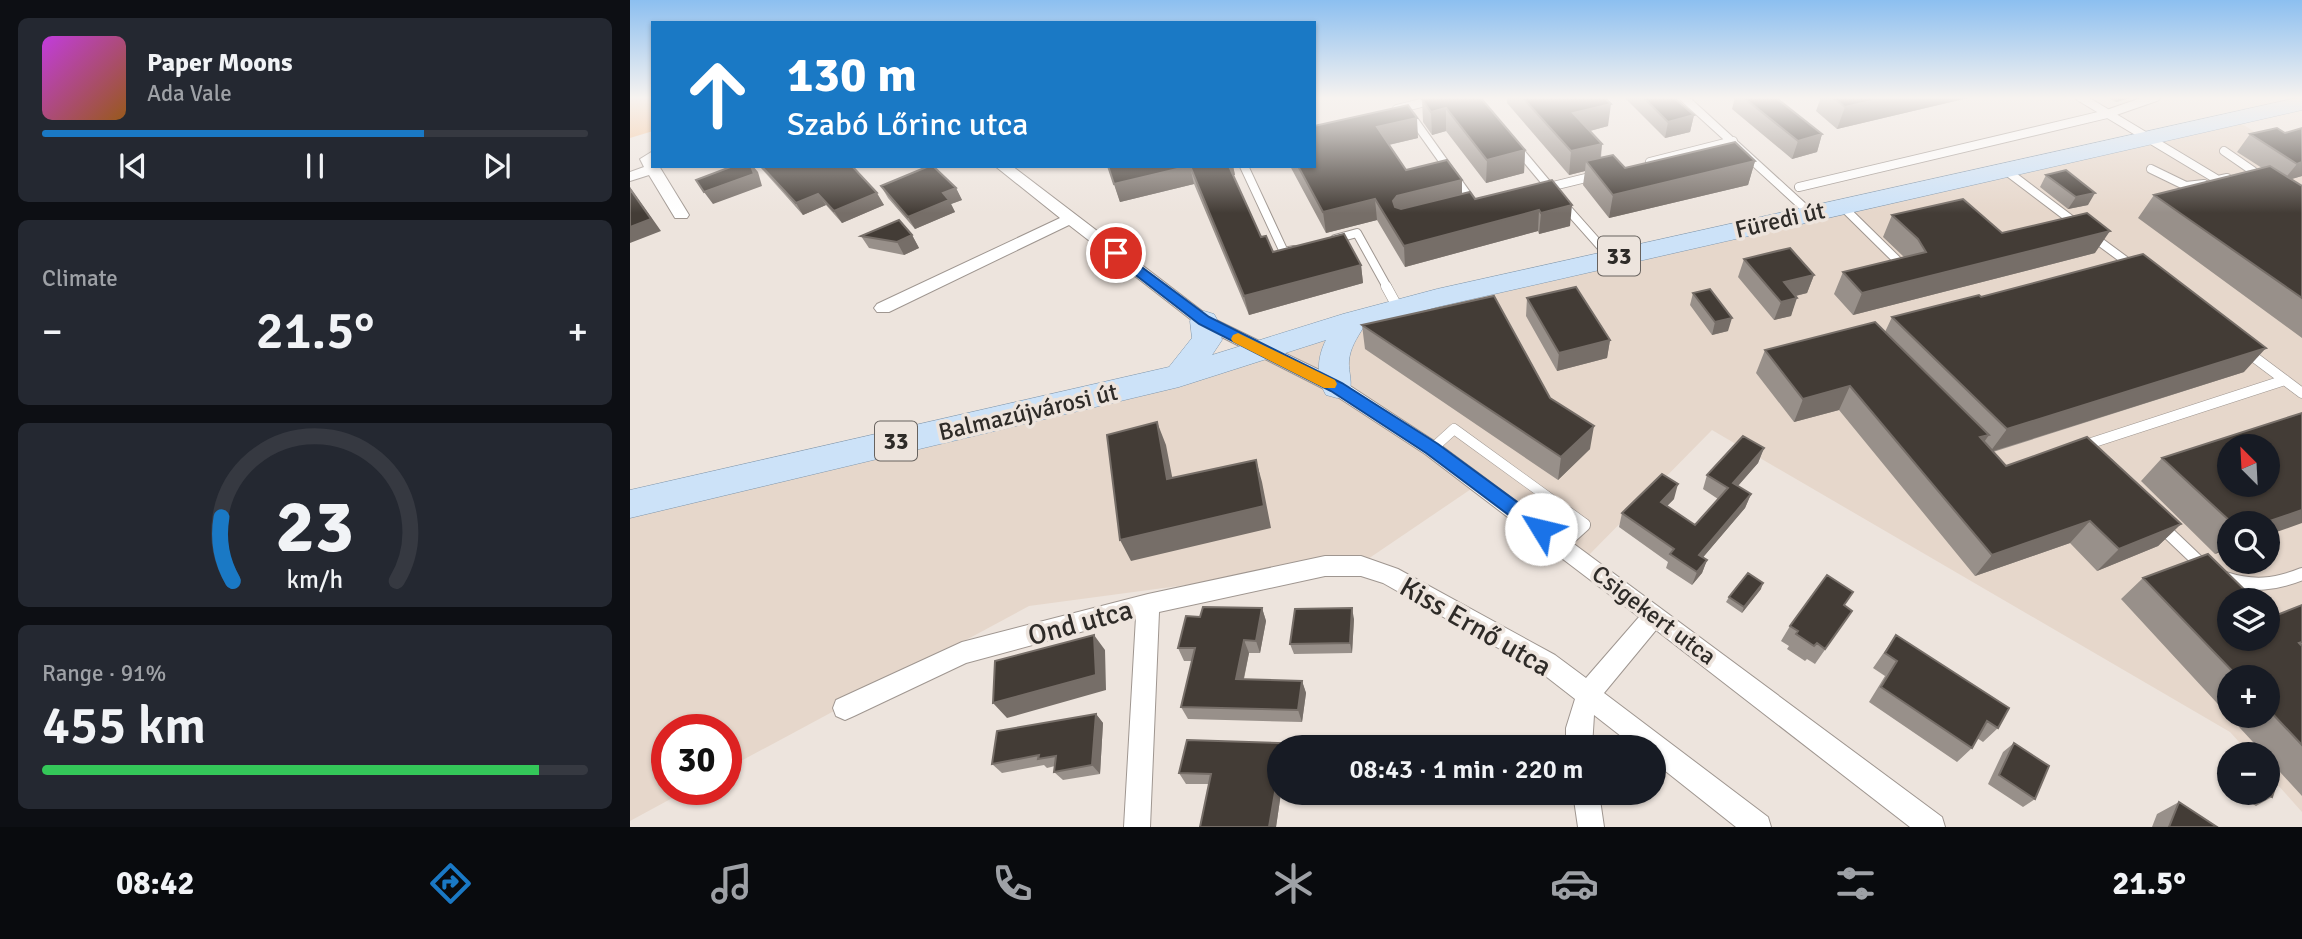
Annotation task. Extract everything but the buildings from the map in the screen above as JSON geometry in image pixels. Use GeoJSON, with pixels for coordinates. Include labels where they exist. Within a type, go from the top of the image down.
{"type":"FeatureCollection","features":[{"type":"Feature","properties":{"kind":"main road","name":"Füredi út"},"geometry":{"type":"LineString","coordinates":[[1261,350],[1398,308],[2151,136]]}},
{"type":"Feature","properties":{"kind":"main road"},"geometry":{"type":"LineString","coordinates":[[1179,376],[1207,340],[1204,321]]}},
{"type":"Feature","properties":{"kind":"main road"},"geometry":{"type":"LineString","coordinates":[[1337,387],[1332,364],[1334,355],[1353,321]]}},
{"type":"Feature","properties":{"kind":"main road","name":"Balmazújvárosi út"},"geometry":{"type":"LineString","coordinates":[[630,504],[1179,376],[1261,350]]}},
{"type":"Feature","properties":{"kind":"street"},"geometry":{"type":"LineString","coordinates":[[630,177],[651,163]]}},
{"type":"Feature","properties":{"kind":"street"},"geometry":{"type":"LineString","coordinates":[[655,168],[681,215]]}},
{"type":"Feature","properties":{"kind":"street","name":"Csigekert utca"},"geometry":{"type":"LineString","coordinates":[[1005,168],[1204,321],[1337,387],[1432,449],[1932,827]]}},
{"type":"Feature","properties":{"kind":"street"},"geometry":{"type":"LineString","coordinates":[[883,308],[1072,218]]}},
{"type":"Feature","properties":{"kind":"street","name":"Kiss Ernő utca"},"geometry":{"type":"LineString","coordinates":[[1149,604],[1325,566],[1361,566],[1391,576],[1547,663],[1758,827]]}},
{"type":"Feature","properties":{"kind":"street","name":"Ond utca"},"geometry":{"type":"LineString","coordinates":[[845,708],[962,653],[1149,604],[1137,827]]}},
{"type":"Feature","properties":{"kind":"street"},"geometry":{"type":"LineString","coordinates":[[1578,735],[1587,695],[1654,616]]}},
{"type":"Feature","properties":{"kind":"street"},"geometry":{"type":"LineString","coordinates":[[1588,805],[1591,827]]}},
{"type":"Feature","properties":{"kind":"lane"},"geometry":{"type":"LineString","coordinates":[[1425,136],[1475,205]]}},
{"type":"Feature","properties":{"kind":"lane"},"geometry":{"type":"LineString","coordinates":[[1727,136],[1810,213]]}},
{"type":"Feature","properties":{"kind":"lane"},"geometry":{"type":"LineString","coordinates":[[1800,187],[2016,136]]}},
{"type":"Feature","properties":{"kind":"lane"},"geometry":{"type":"LineString","coordinates":[[2145,137],[2218,180]]}},
{"type":"Feature","properties":{"kind":"lane"},"geometry":{"type":"LineString","coordinates":[[1508,138],[1611,258]]}},
{"type":"Feature","properties":{"kind":"lane"},"geometry":{"type":"LineString","coordinates":[[1641,164],[1733,141]]}},
{"type":"Feature","properties":{"kind":"lane"},"geometry":{"type":"LineString","coordinates":[[2224,151],[2262,177]]}},
{"type":"Feature","properties":{"kind":"lane"},"geometry":{"type":"LineString","coordinates":[[1245,168],[1284,252],[1309,246]]}},
{"type":"Feature","properties":{"kind":"lane"},"geometry":{"type":"LineString","coordinates":[[2004,169],[2138,270]]}},
{"type":"Feature","properties":{"kind":"lane"},"geometry":{"type":"LineString","coordinates":[[2151,169],[2186,186],[2253,171]]}},
{"type":"Feature","properties":{"kind":"lane"},"geometry":{"type":"LineString","coordinates":[[1537,190],[1602,174]]}},
{"type":"Feature","properties":{"kind":"lane"},"geometry":{"type":"LineString","coordinates":[[1463,208],[1487,202]]}},
{"type":"Feature","properties":{"kind":"lane"},"geometry":{"type":"LineString","coordinates":[[1842,206],[1903,266]]}},
{"type":"Feature","properties":{"kind":"lane"},"geometry":{"type":"LineString","coordinates":[[1321,243],[1357,233],[1398,308]]}},
{"type":"Feature","properties":{"kind":"lane"},"geometry":{"type":"LineString","coordinates":[[2115,266],[2128,262]]}},
{"type":"Feature","properties":{"kind":"lane"},"geometry":{"type":"LineString","coordinates":[[2233,341],[2302,393]]}},
{"type":"Feature","properties":{"kind":"lane"},"geometry":{"type":"LineString","coordinates":[[2065,451],[2285,380]]}},
{"type":"Feature","properties":{"kind":"lane"},"geometry":{"type":"LineString","coordinates":[[1432,449],[1454,429],[1585,524],[1562,545]]}},
{"type":"Feature","properties":{"kind":"lane"},"geometry":{"type":"LineString","coordinates":[[2078,447],[2087,456]]}},
{"type":"Feature","properties":{"kind":"lane"},"geometry":{"type":"LineString","coordinates":[[2154,519],[2211,573],[2248,586],[2280,583],[2302,575]]}},
{"type":"Feature","properties":{"kind":"shaded area"},"geometry":{"type":"Polygon","coordinates":[[[2174,136],[2261,136],[2302,161],[2302,812],[2280,787],[2280,742],[2239,742],[2223,728],[2280,728],[2280,665],[2217,665],[2217,724],[1712,430],[1583,561],[1477,485],[1365,561],[1029,606],[742,760],[742,714],[651,714],[651,805],[660,805],[630,821],[630,499],[2174,136]]]}},
{"type":"Feature","properties":{"kind":"slow traffic"},"geometry":{"type":"LineString","coordinates":[[1238,339],[1329,384]]}},
{"type":"Feature","properties":{"kind":"route"},"geometry":{"type":"LineString","coordinates":[[1116,253],[1204,321],[1337,387],[1432,449],[1541,529]]}}]}
